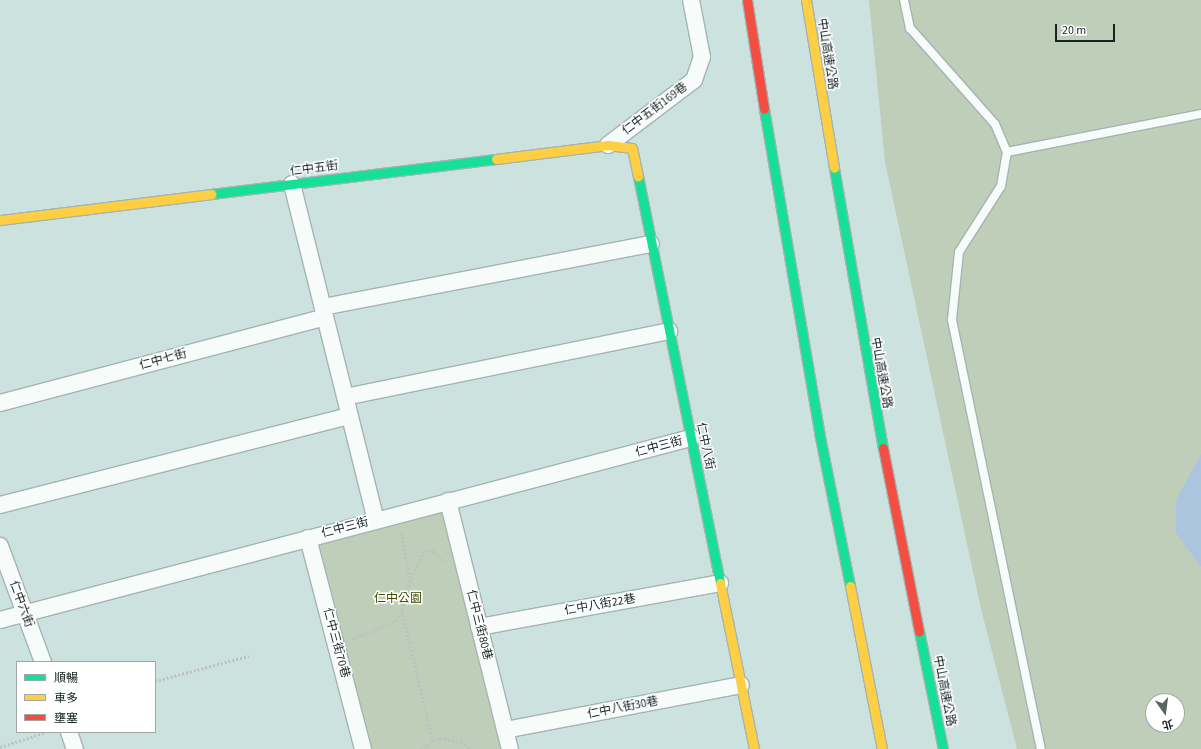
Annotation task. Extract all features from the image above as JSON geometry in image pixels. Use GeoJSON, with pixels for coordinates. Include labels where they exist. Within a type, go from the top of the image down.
{"type":"FeatureCollection","features":[{"type":"Feature","properties":{"kind":"main road"},"geometry":{"type":"LineString","coordinates":[[747,0],[777,195],[817,417],[882,749]]}},
{"type":"Feature","properties":{"kind":"main road","name":"中山高速公路"},"geometry":{"type":"LineString","coordinates":[[806,0],[877,420],[944,749]]}},
{"type":"Feature","properties":{"kind":"main road","name":"仁中五街"},"geometry":{"type":"LineString","coordinates":[[0,220],[608,145],[632,148]]}},
{"type":"Feature","properties":{"kind":"main road","name":"仁中八街"},"geometry":{"type":"LineString","coordinates":[[632,148],[754,749]]}},
{"type":"Feature","properties":{"kind":"street","name":"仁中五街169巷"},"geometry":{"type":"LineString","coordinates":[[608,145],[694,80],[702,56],[691,0]]}},
{"type":"Feature","properties":{"kind":"street"},"geometry":{"type":"LineString","coordinates":[[292,184],[376,520]]}},
{"type":"Feature","properties":{"kind":"street","name":"仁中七街"},"geometry":{"type":"LineString","coordinates":[[0,403],[324,312],[651,244]]}},
{"type":"Feature","properties":{"kind":"street"},"geometry":{"type":"LineString","coordinates":[[345,397],[669,331]]}},
{"type":"Feature","properties":{"kind":"street"},"geometry":{"type":"LineString","coordinates":[[0,505],[350,416]]}},
{"type":"Feature","properties":{"kind":"street","name":"仁中三街"},"geometry":{"type":"LineString","coordinates":[[0,620],[24,612],[691,438]]}},
{"type":"Feature","properties":{"kind":"street","name":"仁中三街80巷"},"geometry":{"type":"LineString","coordinates":[[448,501],[510,749]]}},
{"type":"Feature","properties":{"kind":"street","name":"仁中三街70巷"},"geometry":{"type":"LineString","coordinates":[[308,538],[363,749]]}},
{"type":"Feature","properties":{"kind":"street","name":"仁中六街"},"geometry":{"type":"LineString","coordinates":[[0,546],[43,661]]}},
{"type":"Feature","properties":{"kind":"street","name":"仁中八街22巷"},"geometry":{"type":"LineString","coordinates":[[479,627],[720,583]]}},
{"type":"Feature","properties":{"kind":"street","name":"仁中八街30巷"},"geometry":{"type":"LineString","coordinates":[[505,730],[741,685]]}},
{"type":"Feature","properties":{"kind":"street"},"geometry":{"type":"LineString","coordinates":[[69,733],[75,749]]}},
{"type":"Feature","properties":{"kind":"lane"},"geometry":{"type":"LineString","coordinates":[[904,0],[910,28],[995,124],[1007,152],[1001,186],[959,252],[952,320],[1041,749]]}},
{"type":"Feature","properties":{"kind":"lane"},"geometry":{"type":"LineString","coordinates":[[1007,152],[1201,114]]}},
{"type":"Feature","properties":{"kind":"path"},"geometry":{"type":"LineString","coordinates":[[396,515],[402,536],[410,582]]}},
{"type":"Feature","properties":{"kind":"path"},"geometry":{"type":"LineString","coordinates":[[336,644],[396,622],[402,610],[410,582],[424,552],[432,550],[445,563],[464,569]]}},
{"type":"Feature","properties":{"kind":"path"},"geometry":{"type":"LineString","coordinates":[[402,610],[433,741]]}},
{"type":"Feature","properties":{"kind":"path"},"geometry":{"type":"LineString","coordinates":[[156,681],[249,656]]}},
{"type":"Feature","properties":{"kind":"path"},"geometry":{"type":"LineString","coordinates":[[0,747],[43,733]]}},
{"type":"Feature","properties":{"kind":"path"},"geometry":{"type":"LineString","coordinates":[[420,749],[440,738],[461,742],[471,749]]}},
{"type":"Feature","properties":{"kind":"green space"},"geometry":{"type":"Polygon","coordinates":[[[869,0],[1201,0],[1201,749],[1017,749],[981,609],[885,162],[869,0]]]}},
{"type":"Feature","properties":{"kind":"green space","name":"仁中公園"},"geometry":{"type":"Polygon","coordinates":[[[448,501],[510,749],[363,749],[308,538],[448,501]]]}},
{"type":"Feature","properties":{"kind":"water"},"geometry":{"type":"Polygon","coordinates":[[[1201,454],[1201,567],[1176,533],[1176,500],[1201,454]]]}},
{"type":"Feature","properties":{"kind":"traffic: fast"},"geometry":{"type":"LineString","coordinates":[[764,109],[819,432],[850,586]]}},
{"type":"Feature","properties":{"kind":"traffic: fast"},"geometry":{"type":"LineString","coordinates":[[211,194],[496,159]]}},
{"type":"Feature","properties":{"kind":"traffic: fast"},"geometry":{"type":"LineString","coordinates":[[834,168],[883,448]]}},
{"type":"Feature","properties":{"kind":"traffic: fast"},"geometry":{"type":"LineString","coordinates":[[638,176],[720,583]]}},
{"type":"Feature","properties":{"kind":"traffic: fast"},"geometry":{"type":"LineString","coordinates":[[919,631],[943,749]]}},
{"type":"Feature","properties":{"kind":"traffic: slow"},"geometry":{"type":"LineString","coordinates":[[806,0],[834,168]]}},
{"type":"Feature","properties":{"kind":"traffic: slow"},"geometry":{"type":"LineString","coordinates":[[496,159],[608,145],[632,148],[638,176]]}},
{"type":"Feature","properties":{"kind":"traffic: slow"},"geometry":{"type":"LineString","coordinates":[[0,220],[211,194]]}},
{"type":"Feature","properties":{"kind":"traffic: slow"},"geometry":{"type":"LineString","coordinates":[[720,583],[754,749]]}},
{"type":"Feature","properties":{"kind":"traffic: slow"},"geometry":{"type":"LineString","coordinates":[[850,586],[882,749]]}},
{"type":"Feature","properties":{"kind":"traffic: jam"},"geometry":{"type":"LineString","coordinates":[[747,0],[764,109]]}},
{"type":"Feature","properties":{"kind":"traffic: jam"},"geometry":{"type":"LineString","coordinates":[[883,448],[919,631]]}}]}
